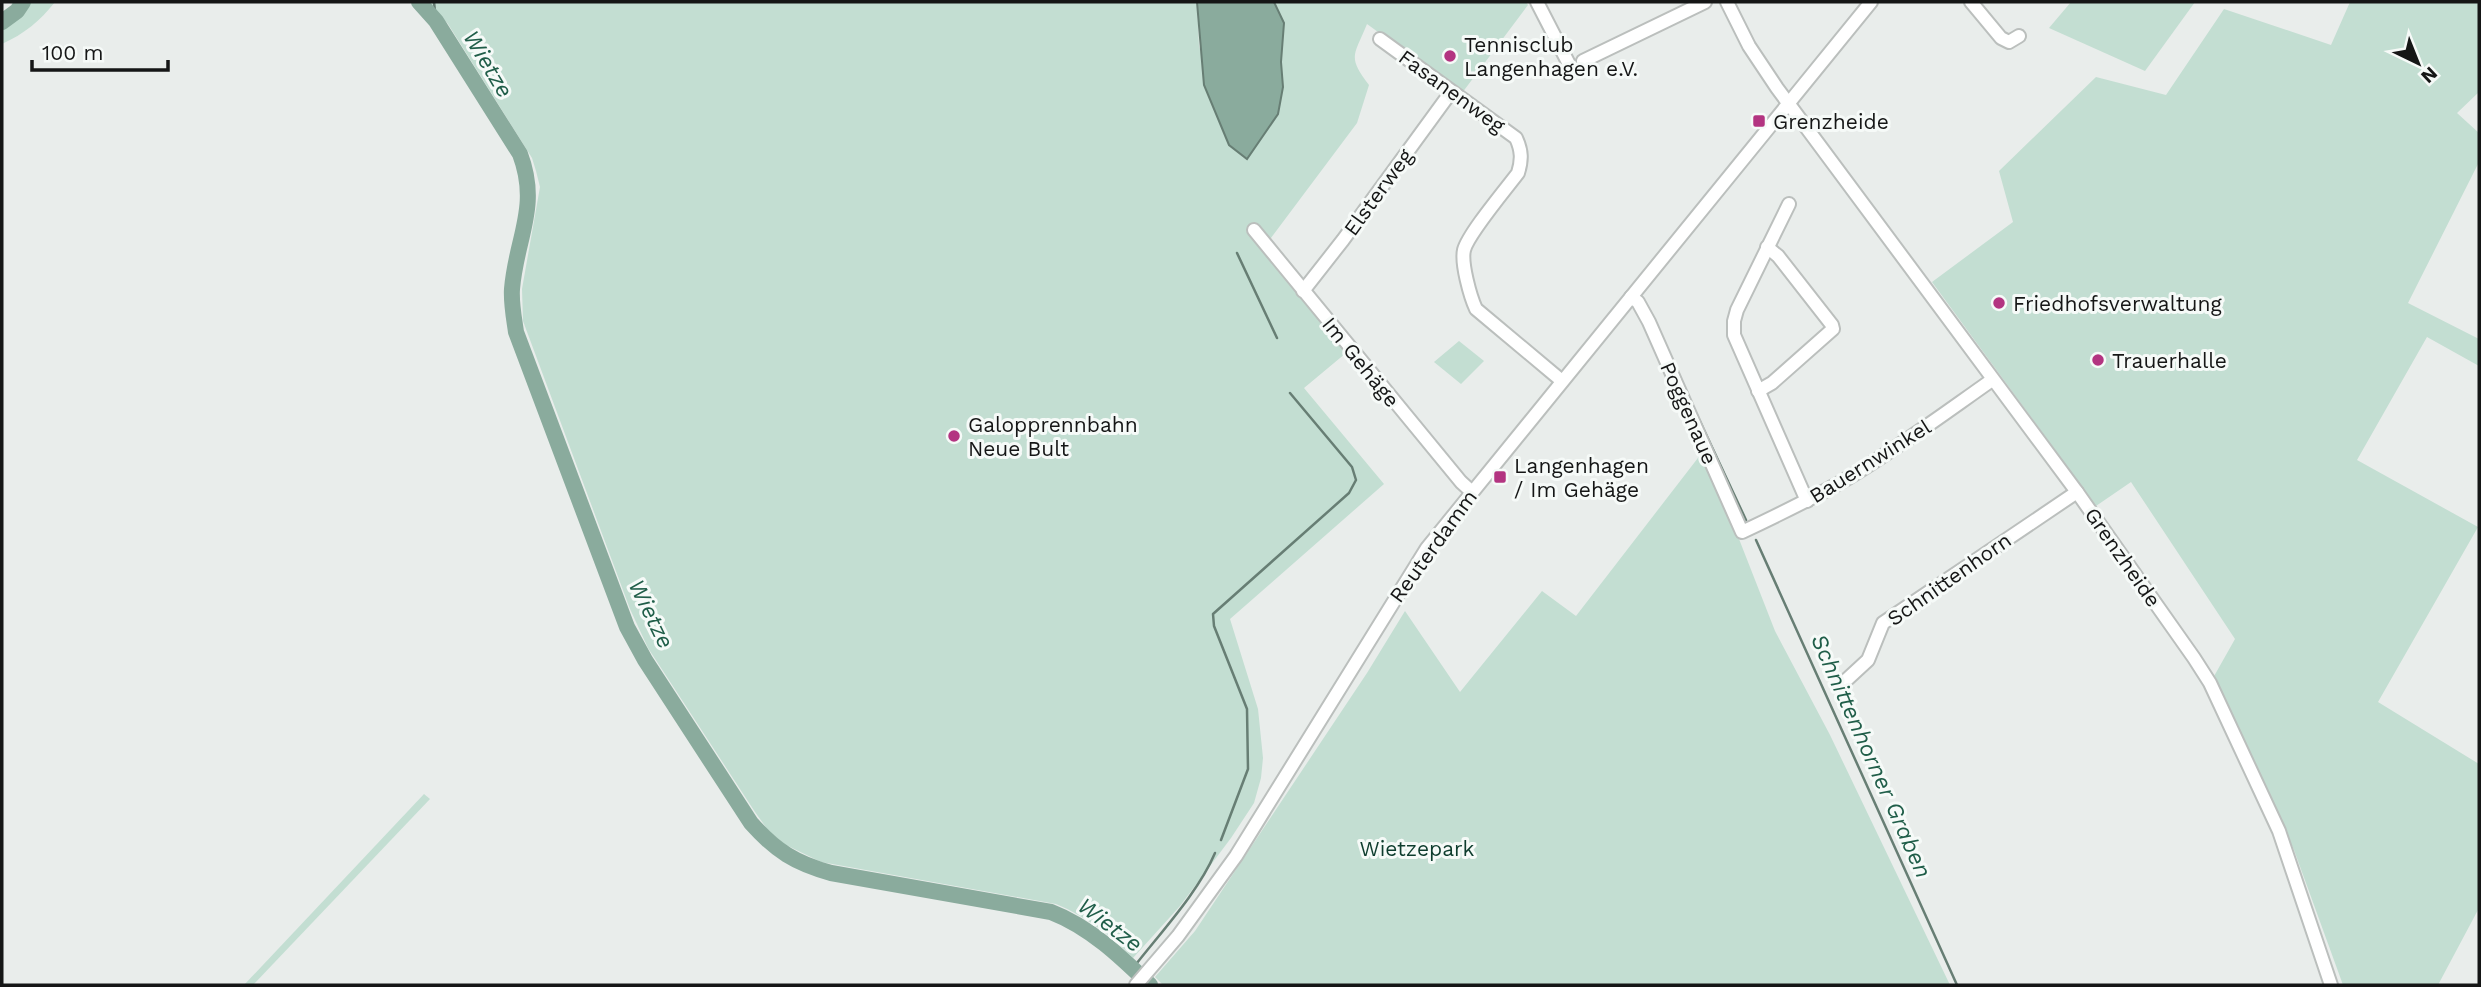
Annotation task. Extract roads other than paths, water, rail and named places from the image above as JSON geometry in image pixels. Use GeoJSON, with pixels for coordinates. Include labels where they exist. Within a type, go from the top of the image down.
{"type":"FeatureCollection","features":[{"type":"Feature","properties":{"kind":"street"},"geometry":{"type":"LineString","coordinates":[[1537,2],[1572,70]]}},
{"type":"Feature","properties":{"kind":"street"},"geometry":{"type":"LineString","coordinates":[[1583,61],[1705,2]]}},
{"type":"Feature","properties":{"kind":"street","name":"Grenzheide"},"geometry":{"type":"LineString","coordinates":[[1727,2],[1749,46],[1788,103],[2077,492],[2194,657],[2210,684],[2288,851],[2331,985]]}},
{"type":"Feature","properties":{"kind":"street","name":"Reuterdamm"},"geometry":{"type":"LineString","coordinates":[[1136,985],[1178,936],[1236,856],[1410,572],[1562,380],[1871,2]]}},
{"type":"Feature","properties":{"kind":"street"},"geometry":{"type":"LineString","coordinates":[[1971,2],[2001,38],[2009,42],[2019,36]]}},
{"type":"Feature","properties":{"kind":"street","name":"Fasanenweg"},"geometry":{"type":"LineString","coordinates":[[1380,39],[1514,136],[1521,150],[1522,162],[1518,173],[1468,240],[1464,250],[1472,300],[1479,312],[1562,380]]}},
{"type":"Feature","properties":{"kind":"street","name":"Elsterweg"},"geometry":{"type":"LineString","coordinates":[[1303,291],[1451,92]]}},
{"type":"Feature","properties":{"kind":"street"},"geometry":{"type":"LineString","coordinates":[[1789,204],[1734,321],[1734,335],[1807,501]]}},
{"type":"Feature","properties":{"kind":"street","name":"Im Gehäge"},"geometry":{"type":"LineString","coordinates":[[1254,230],[1396,406],[1472,492]]}},
{"type":"Feature","properties":{"kind":"street"},"geometry":{"type":"LineString","coordinates":[[1758,391],[1772,383],[1833,329],[1785,265],[1767,247]]}},
{"type":"Feature","properties":{"kind":"street","name":"Poggenaue"},"geometry":{"type":"LineString","coordinates":[[1631,297],[1638,302],[1649,323],[1742,532]]}},
{"type":"Feature","properties":{"kind":"street","name":"Bauernwinkel"},"geometry":{"type":"LineString","coordinates":[[1742,532],[1807,501],[1894,449],[1992,380]]}},
{"type":"Feature","properties":{"kind":"street","name":"Schnittenhorn"},"geometry":{"type":"LineString","coordinates":[[1842,684],[1868,660],[1883,623],[2077,492]]}},
{"type":"Feature","properties":{"kind":"waterway","name":"Wietze"},"geometry":{"type":"LineString","coordinates":[[2,22],[17,11],[23,2]]}},
{"type":"Feature","properties":{"kind":"waterway","name":"Wietze"},"geometry":{"type":"LineString","coordinates":[[419,2],[436,21],[520,154],[528,190],[525,222],[512,289],[516,332],[627,627],[645,660],[751,823],[787,855],[831,873],[1051,912],[1092,934],[1150,985]]}},
{"type":"Feature","properties":{"kind":"waterway"},"geometry":{"type":"LineString","coordinates":[[434,2],[436,21]]}},
{"type":"Feature","properties":{"kind":"waterway"},"geometry":{"type":"LineString","coordinates":[[1237,253],[1277,338]]}},
{"type":"Feature","properties":{"kind":"waterway"},"geometry":{"type":"LineString","coordinates":[[1221,840],[1248,769],[1247,709],[1214,626],[1213,614],[1349,493],[1356,480],[1352,467],[1290,393]]}},
{"type":"Feature","properties":{"kind":"waterway","name":"Schnittenhorner Graben"},"geometry":{"type":"LineString","coordinates":[[1697,415],[1746,520]]}},
{"type":"Feature","properties":{"kind":"waterway","name":"Schnittenhorner Graben"},"geometry":{"type":"LineString","coordinates":[[1756,540],[1957,985]]}},
{"type":"Feature","properties":{"kind":"waterway"},"geometry":{"type":"LineString","coordinates":[[1133,968],[1189,898],[1215,853]]}},
{"type":"Feature","properties":{"kind":"place","name":"Tennisclub Langenhagen e.V."},"geometry":{"type":"Point","coordinates":[1450,56]}},
{"type":"Feature","properties":{"kind":"place","name":"Grenzheide"},"geometry":{"type":"Point","coordinates":[1759,121]}},
{"type":"Feature","properties":{"kind":"place","name":"Friedhofsverwaltung"},"geometry":{"type":"Point","coordinates":[1999,303]}},
{"type":"Feature","properties":{"kind":"place","name":"Trauerhalle"},"geometry":{"type":"Point","coordinates":[2098,360]}},
{"type":"Feature","properties":{"kind":"place","name":"Galopprennbahn Neue Bult"},"geometry":{"type":"Point","coordinates":[954,436]}},
{"type":"Feature","properties":{"kind":"place","name":"Langenhagen / Im Gehäge"},"geometry":{"type":"Point","coordinates":[1500,477]}},
{"type":"Feature","properties":{"kind":"park label","name":"Wietzepark"},"geometry":{"type":"Point","coordinates":[1417,848]}}]}
